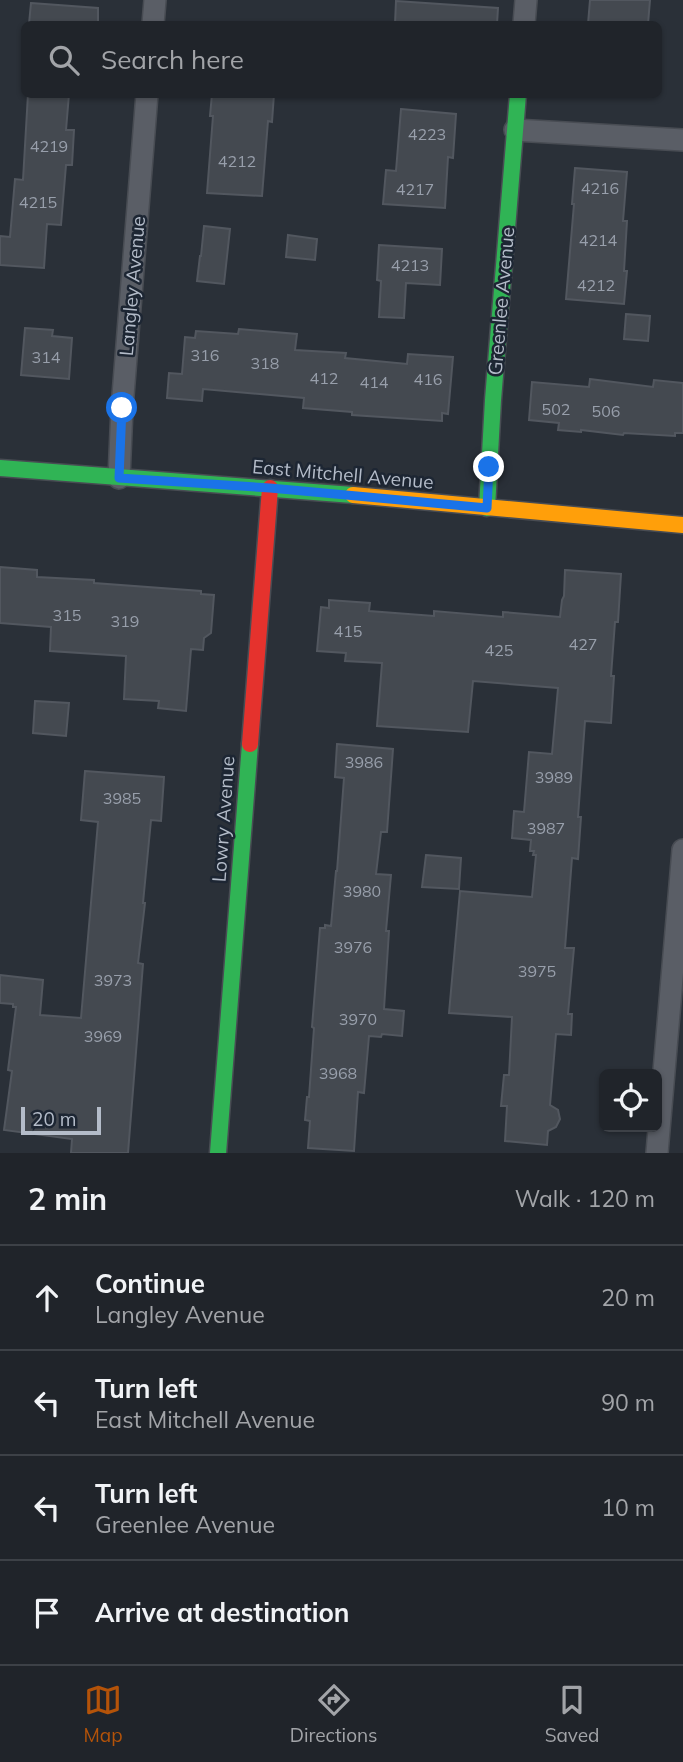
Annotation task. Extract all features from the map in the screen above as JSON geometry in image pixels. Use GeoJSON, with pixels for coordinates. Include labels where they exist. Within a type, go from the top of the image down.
{"type":"FeatureCollection","features":[{"type":"Feature","properties":{"kind":"street"},"geometry":{"type":"LineString","coordinates":[[153,21],[155,0]]}},
{"type":"Feature","properties":{"kind":"street"},"geometry":{"type":"LineString","coordinates":[[524,21],[526,0]]}},
{"type":"Feature","properties":{"kind":"street","name":"Langley Avenue"},"geometry":{"type":"LineString","coordinates":[[119,478],[147,98]]}},
{"type":"Feature","properties":{"kind":"street","name":"Greenlee Avenue"},"geometry":{"type":"LineString","coordinates":[[487,508],[518,98]]}},
{"type":"Feature","properties":{"kind":"street"},"geometry":{"type":"LineString","coordinates":[[515,130],[683,141]]}},
{"type":"Feature","properties":{"kind":"street","name":"East Mitchell Avenue"},"geometry":{"type":"LineString","coordinates":[[0,468],[270,488],[683,525]]}},
{"type":"Feature","properties":{"kind":"street","name":"Lowry Avenue"},"geometry":{"type":"LineString","coordinates":[[218,1153],[270,488]]}},
{"type":"Feature","properties":{"kind":"street"},"geometry":{"type":"LineString","coordinates":[[657,1153],[683,850]]}},
{"type":"Feature","properties":{"kind":"building"},"geometry":{"type":"Polygon","coordinates":[[[590,0],[650,0],[648,21],[588,21],[590,0]]]}},
{"type":"Feature","properties":{"kind":"building"},"geometry":{"type":"Polygon","coordinates":[[[396,1],[498,8],[497,21],[395,21],[396,1]]]}},
{"type":"Feature","properties":{"kind":"building"},"geometry":{"type":"Polygon","coordinates":[[[31,3],[98,8],[98,21],[29,21],[31,3]]]}},
{"type":"Feature","properties":{"kind":"building"},"geometry":{"type":"Polygon","coordinates":[[[28,98],[69,98],[66,130],[74,130],[72,165],[66,165],[61,225],[47,224],[44,268],[0,265],[0,236],[10,237],[15,179],[23,180],[28,98]]]}},
{"type":"Feature","properties":{"kind":"building"},"geometry":{"type":"Polygon","coordinates":[[[212,98],[274,98],[272,122],[268,121],[262,196],[207,193],[213,116],[210,116],[212,98]]]}},
{"type":"Feature","properties":{"kind":"building"},"geometry":{"type":"Polygon","coordinates":[[[401,109],[456,114],[453,158],[448,157],[445,208],[383,204],[386,170],[396,171],[401,109]]]}},
{"type":"Feature","properties":{"kind":"building"},"geometry":{"type":"Polygon","coordinates":[[[575,168],[627,172],[623,221],[627,221],[624,304],[566,299],[575,168]]]}},
{"type":"Feature","properties":{"kind":"building"},"geometry":{"type":"Polygon","coordinates":[[[204,226],[230,229],[224,284],[197,281],[204,226]]]}},
{"type":"Feature","properties":{"kind":"building"},"geometry":{"type":"Polygon","coordinates":[[[288,235],[317,239],[315,260],[286,257],[288,235]]]}},
{"type":"Feature","properties":{"kind":"building"},"geometry":{"type":"Polygon","coordinates":[[[379,245],[442,249],[440,285],[406,283],[404,318],[379,317],[379,245]]]}},
{"type":"Feature","properties":{"kind":"building"},"geometry":{"type":"Polygon","coordinates":[[[626,314],[650,316],[648,341],[624,339],[626,314]]]}},
{"type":"Feature","properties":{"kind":"building"},"geometry":{"type":"Polygon","coordinates":[[[25,328],[53,330],[52,336],[72,338],[69,379],[21,375],[25,328]]]}},
{"type":"Feature","properties":{"kind":"building"},"geometry":{"type":"Polygon","coordinates":[[[239,329],[297,334],[295,350],[346,353],[345,358],[407,364],[408,354],[453,357],[448,414],[442,413],[442,421],[352,415],[352,412],[303,408],[304,398],[203,389],[202,401],[167,398],[169,373],[182,374],[185,337],[195,338],[196,331],[238,334],[239,329]]]}},
{"type":"Feature","properties":{"kind":"building"},"geometry":{"type":"Polygon","coordinates":[[[590,379],[653,387],[654,380],[683,383],[683,433],[675,433],[675,436],[581,432],[558,430],[559,423],[529,420],[532,382],[589,387],[590,379]]]}},
{"type":"Feature","properties":{"kind":"building"},"geometry":{"type":"Polygon","coordinates":[[[0,567],[37,570],[37,577],[94,580],[94,583],[201,591],[201,594],[214,595],[211,633],[204,638],[203,650],[191,649],[186,711],[158,708],[159,701],[124,699],[126,656],[50,651],[51,627],[0,623],[0,567]]]}},
{"type":"Feature","properties":{"kind":"building"},"geometry":{"type":"Polygon","coordinates":[[[565,570],[621,574],[611,676],[614,676],[611,723],[585,721],[578,817],[581,817],[578,859],[572,858],[565,948],[574,948],[568,1014],[572,1014],[571,1035],[556,1034],[550,1105],[558,1110],[560,1119],[556,1127],[548,1131],[547,1145],[505,1141],[507,1106],[501,1106],[504,1075],[509,1075],[512,1017],[449,1013],[460,891],[532,897],[536,855],[533,855],[534,851],[530,851],[531,840],[512,838],[514,811],[524,812],[529,752],[552,754],[558,688],[473,681],[468,732],[377,726],[382,663],[345,661],[346,653],[317,651],[321,607],[329,608],[329,600],[370,603],[369,611],[434,616],[434,611],[503,617],[503,612],[560,617],[565,570]]]}},
{"type":"Feature","properties":{"kind":"building"},"geometry":{"type":"Polygon","coordinates":[[[35,701],[69,703],[66,736],[33,733],[35,701]]]}},
{"type":"Feature","properties":{"kind":"building"},"geometry":{"type":"Polygon","coordinates":[[[337,744],[393,749],[387,832],[381,832],[376,874],[391,875],[384,1009],[404,1011],[402,1036],[369,1036],[364,1093],[358,1092],[354,1151],[308,1148],[310,1121],[305,1120],[309,1097],[320,928],[331,926],[337,871],[344,778],[335,777],[337,744]]]}},
{"type":"Feature","properties":{"kind":"building"},"geometry":{"type":"Polygon","coordinates":[[[85,771],[164,777],[161,821],[151,820],[143,903],[138,963],[143,964],[128,1153],[71,1153],[72,1139],[4,1130],[12,1071],[8,1070],[16,1007],[13,1007],[13,1004],[0,1003],[0,975],[43,980],[40,1015],[81,1018],[98,822],[81,820],[85,771]]]}},
{"type":"Feature","properties":{"kind":"building"},"geometry":{"type":"Polygon","coordinates":[[[426,855],[461,858],[459,889],[422,887],[426,855]]]}},
{"type":"Feature","properties":{"kind":"traffic: fast"},"geometry":{"type":"LineString","coordinates":[[487,508],[518,98]]}},
{"type":"Feature","properties":{"kind":"traffic: fast"},"geometry":{"type":"LineString","coordinates":[[0,468],[353,495]]}},
{"type":"Feature","properties":{"kind":"traffic: fast"},"geometry":{"type":"LineString","coordinates":[[218,1153],[250,744]]}},
{"type":"Feature","properties":{"kind":"traffic: slow"},"geometry":{"type":"LineString","coordinates":[[353,495],[683,525]]}},
{"type":"Feature","properties":{"kind":"traffic: jam"},"geometry":{"type":"LineString","coordinates":[[250,744],[270,488]]}},
{"type":"Feature","properties":{"kind":"route"},"geometry":{"type":"LineString","coordinates":[[122,408],[119,478],[270,488],[487,508],[489,467]]}}]}
